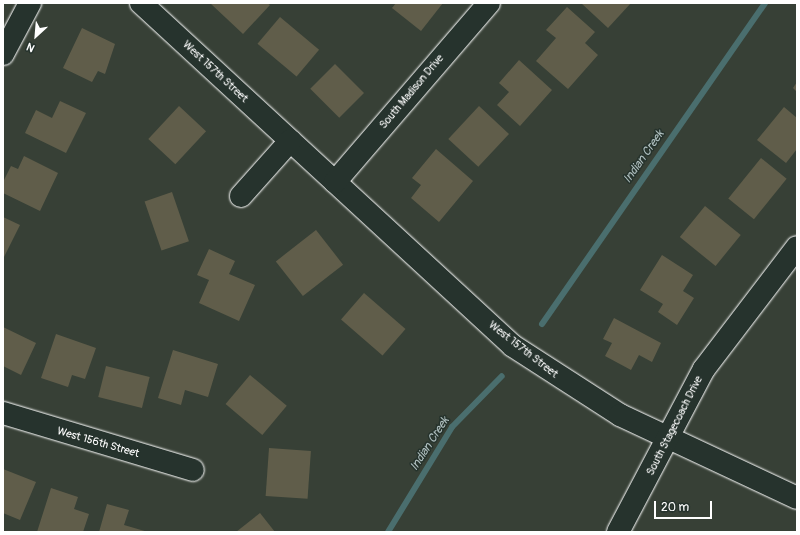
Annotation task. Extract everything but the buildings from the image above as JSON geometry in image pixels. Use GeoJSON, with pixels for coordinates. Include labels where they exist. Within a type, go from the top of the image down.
{"type":"FeatureCollection","features":[{"type":"Feature","properties":{"kind":"street"},"geometry":{"type":"LineString","coordinates":[[3,54],[30,3]]}},
{"type":"Feature","properties":{"kind":"street","name":"West 157th Street"},"geometry":{"type":"LineString","coordinates":[[141,3],[513,346],[594,399],[667,439],[797,498]]}},
{"type":"Feature","properties":{"kind":"street","name":"South Madison Drive"},"geometry":{"type":"LineString","coordinates":[[335,182],[489,3]]}},
{"type":"Feature","properties":{"kind":"street"},"geometry":{"type":"LineString","coordinates":[[241,196],[290,141]]}},
{"type":"Feature","properties":{"kind":"street","name":"South Stagecoach Drive"},"geometry":{"type":"LineString","coordinates":[[618,532],[704,369],[797,247]]}},
{"type":"Feature","properties":{"kind":"street","name":"West 156th Street"},"geometry":{"type":"LineString","coordinates":[[3,413],[193,470]]}},
{"type":"Feature","properties":{"kind":"waterway","name":"Indian Creek"},"geometry":{"type":"LineString","coordinates":[[542,324],[765,3]]}},
{"type":"Feature","properties":{"kind":"waterway","name":"Indian Creek"},"geometry":{"type":"LineString","coordinates":[[388,532],[452,427],[502,376]]}}]}
